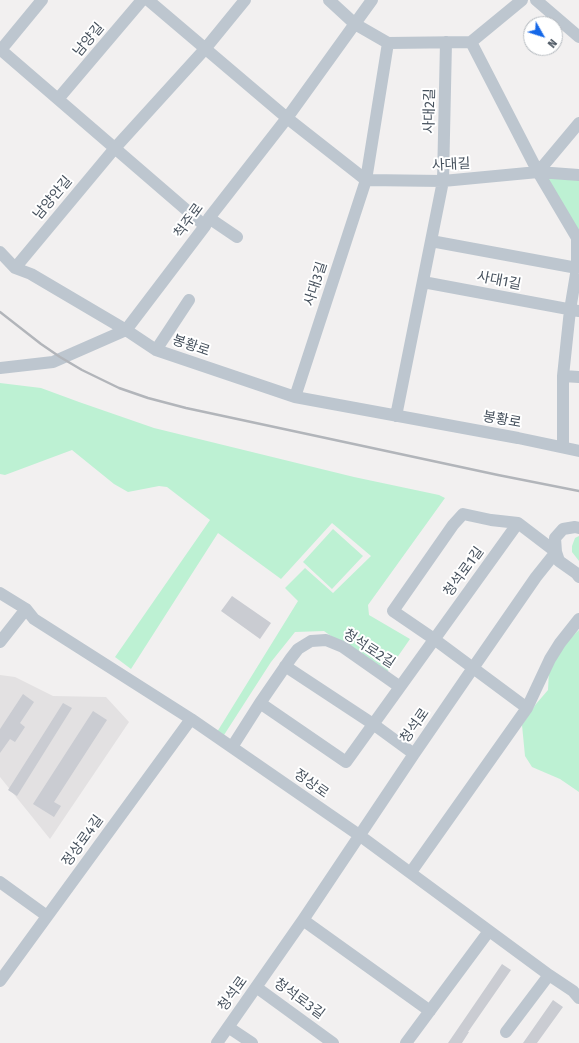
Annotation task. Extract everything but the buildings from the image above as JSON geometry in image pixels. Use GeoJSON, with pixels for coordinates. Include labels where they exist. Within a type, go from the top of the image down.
{"type":"FeatureCollection","features":[{"type":"Feature","properties":{"kind":"street"},"geometry":{"type":"LineString","coordinates":[[42,0],[0,51],[115,148],[207,222],[236,237]]}},
{"type":"Feature","properties":{"kind":"street","name":"남양길"},"geometry":{"type":"LineString","coordinates":[[58,99],[142,0]]}},
{"type":"Feature","properties":{"kind":"street"},"geometry":{"type":"LineString","coordinates":[[148,0],[287,118],[366,180],[388,43]]}},
{"type":"Feature","properties":{"kind":"street","name":"남양안길"},"geometry":{"type":"LineString","coordinates":[[15,268],[115,148],[205,49],[245,0]]}},
{"type":"Feature","properties":{"kind":"street"},"geometry":{"type":"LineString","coordinates":[[329,0],[356,24],[388,43],[471,42],[522,0]]}},
{"type":"Feature","properties":{"kind":"street","name":"척주로"},"geometry":{"type":"LineString","coordinates":[[0,368],[53,362],[126,330],[287,118],[372,0]]}},
{"type":"Feature","properties":{"kind":"street"},"geometry":{"type":"LineString","coordinates":[[536,0],[579,37]]}},
{"type":"Feature","properties":{"kind":"street","name":"사대2길"},"geometry":{"type":"LineString","coordinates":[[443,181],[446,42]]}},
{"type":"Feature","properties":{"kind":"street"},"geometry":{"type":"LineString","coordinates":[[471,42],[538,172],[578,238],[575,310],[563,376],[563,447]]}},
{"type":"Feature","properties":{"kind":"street"},"geometry":{"type":"LineString","coordinates":[[538,172],[579,123]]}},
{"type":"Feature","properties":{"kind":"street"},"geometry":{"type":"LineString","coordinates":[[538,172],[579,176]]}},
{"type":"Feature","properties":{"kind":"street","name":"사대길"},"geometry":{"type":"LineString","coordinates":[[366,180],[443,181],[538,172]]}},
{"type":"Feature","properties":{"kind":"street","name":"사대3길"},"geometry":{"type":"LineString","coordinates":[[295,398],[366,180]]}},
{"type":"Feature","properties":{"kind":"street"},"geometry":{"type":"LineString","coordinates":[[396,416],[443,181]]}},
{"type":"Feature","properties":{"kind":"street","name":"사대1길"},"geometry":{"type":"LineString","coordinates":[[431,241],[577,268]]}},
{"type":"Feature","properties":{"kind":"street","name":"봉황로"},"geometry":{"type":"LineString","coordinates":[[0,252],[15,268],[31,274],[126,330],[156,350],[295,398],[579,451]]}},
{"type":"Feature","properties":{"kind":"street","name":"사대1길"},"geometry":{"type":"LineString","coordinates":[[423,282],[575,310]]}},
{"type":"Feature","properties":{"kind":"street"},"geometry":{"type":"LineString","coordinates":[[156,350],[190,300]]}},
{"type":"Feature","properties":{"kind":"street"},"geometry":{"type":"LineString","coordinates":[[563,376],[579,377]]}},
{"type":"Feature","properties":{"kind":"street"},"geometry":{"type":"LineString","coordinates":[[527,708],[434,639],[393,611],[453,525],[463,514],[491,520],[518,523],[556,552],[559,561],[576,573],[579,577]]}},
{"type":"Feature","properties":{"kind":"street","name":"청석로1길"},"geometry":{"type":"LineString","coordinates":[[400,687],[518,523]]}},
{"type":"Feature","properties":{"kind":"street","name":"청석로"},"geometry":{"type":"LineString","coordinates":[[217,1043],[303,920],[473,668],[536,577],[556,552],[555,538],[563,529],[575,527],[579,528]]}},
{"type":"Feature","properties":{"kind":"street","name":"정상로"},"geometry":{"type":"LineString","coordinates":[[0,593],[26,609],[34,619],[232,747],[359,835],[549,975],[577,991]]}},
{"type":"Feature","properties":{"kind":"street"},"geometry":{"type":"LineString","coordinates":[[0,642],[26,609]]}},
{"type":"Feature","properties":{"kind":"street"},"geometry":{"type":"LineString","coordinates":[[410,872],[527,708],[550,659],[560,643],[579,619]]}},
{"type":"Feature","properties":{"kind":"street","name":"청석로2길"},"geometry":{"type":"LineString","coordinates":[[232,747],[260,703],[285,666],[298,649],[311,641],[326,640],[343,648],[400,687],[346,762],[260,703]]}},
{"type":"Feature","properties":{"kind":"street"},"geometry":{"type":"LineString","coordinates":[[285,666],[373,724],[414,754]]}},
{"type":"Feature","properties":{"kind":"street","name":"정상로4길"},"geometry":{"type":"LineString","coordinates":[[0,981],[190,719]]}},
{"type":"Feature","properties":{"kind":"street"},"geometry":{"type":"LineString","coordinates":[[1,884],[47,916]]}},
{"type":"Feature","properties":{"kind":"street"},"geometry":{"type":"LineString","coordinates":[[303,920],[430,1011]]}},
{"type":"Feature","properties":{"kind":"street"},"geometry":{"type":"LineString","coordinates":[[406,1043],[489,931]]}},
{"type":"Feature","properties":{"kind":"street"},"geometry":{"type":"LineString","coordinates":[[506,1032],[549,975]]}},
{"type":"Feature","properties":{"kind":"street","name":"청석로3길"},"geometry":{"type":"LineString","coordinates":[[256,987],[325,1041]]}},
{"type":"Feature","properties":{"kind":"street","name":"청석로"},"geometry":{"type":"LineString","coordinates":[[228,1027],[252,1043]]}},
{"type":"Feature","properties":{"kind":"shaded area"},"geometry":{"type":"Polygon","coordinates":[[[0,675],[15,677],[53,696],[106,697],[129,722],[50,839],[0,777],[0,675]]]}},
{"type":"Feature","properties":{"kind":"green space"},"geometry":{"type":"Polygon","coordinates":[[[542,174],[579,178],[579,238],[542,174]]]}},
{"type":"Feature","properties":{"kind":"green space"},"geometry":{"type":"Polygon","coordinates":[[[0,383],[41,388],[154,428],[354,477],[439,495],[445,498],[368,605],[369,615],[410,639],[385,675],[324,631],[295,632],[271,662],[224,735],[217,732],[298,601],[285,588],[305,568],[333,593],[371,556],[332,523],[281,579],[218,533],[131,669],[115,657],[210,520],[167,487],[159,486],[128,492],[114,484],[72,450],[5,475],[0,474],[0,383]]]}},
{"type":"Feature","properties":{"kind":"green space"},"geometry":{"type":"Polygon","coordinates":[[[333,529],[363,556],[332,589],[303,562],[333,529]]]}},
{"type":"Feature","properties":{"kind":"green space"},"geometry":{"type":"Polygon","coordinates":[[[579,536],[579,561],[572,552],[572,546],[575,538],[579,536]]]}},
{"type":"Feature","properties":{"kind":"green space"},"geometry":{"type":"Polygon","coordinates":[[[579,630],[579,792],[560,779],[532,767],[525,756],[522,725],[536,704],[548,690],[549,670],[566,642],[579,630]]]}},
{"type":"Feature","properties":{"kind":"railway"},"geometry":{"type":"LineString","coordinates":[[0,312],[41,344],[82,370],[119,388],[148,398],[186,408],[579,491]]}}]}
